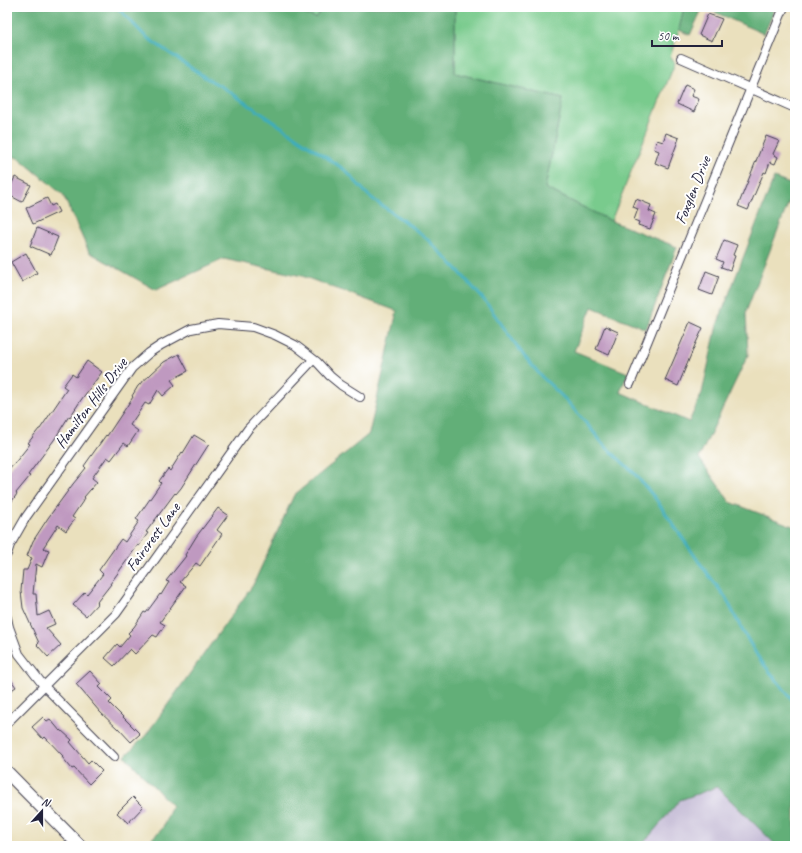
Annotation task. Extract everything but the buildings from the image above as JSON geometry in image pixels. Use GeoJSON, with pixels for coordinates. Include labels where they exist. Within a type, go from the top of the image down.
{"type":"FeatureCollection","features":[{"type":"Feature","properties":{"kind":"main road"},"geometry":{"type":"LineString","coordinates":[[7,772],[80,846]]}},
{"type":"Feature","properties":{"kind":"street","name":"Foxglen Drive"},"geometry":{"type":"LineString","coordinates":[[630,384],[784,7]]}},
{"type":"Feature","properties":{"kind":"street"},"geometry":{"type":"LineString","coordinates":[[681,58],[795,108]]}},
{"type":"Feature","properties":{"kind":"street","name":"Hamilton Hills Drive"},"geometry":{"type":"LineString","coordinates":[[7,554],[10,545],[26,517],[132,368],[149,353],[191,328],[218,324],[253,327],[275,335],[295,345],[341,385],[360,397]]}},
{"type":"Feature","properties":{"kind":"street","name":"Faircrest Lane"},"geometry":{"type":"LineString","coordinates":[[7,723],[116,614],[248,429],[313,360]]}},
{"type":"Feature","properties":{"kind":"street"},"geometry":{"type":"LineString","coordinates":[[7,618],[19,654],[44,686],[114,757]]}},
{"type":"Feature","properties":{"kind":"shaded area"},"geometry":{"type":"Polygon","coordinates":[[[718,787],[777,846],[641,846],[680,800],[718,787]]]}},
{"type":"Feature","properties":{"kind":"green space"},"geometry":{"type":"Polygon","coordinates":[[[7,7],[284,7],[316,18],[325,7],[455,7],[455,73],[563,99],[545,188],[611,221],[677,247],[646,329],[592,307],[574,351],[628,373],[620,392],[689,422],[702,393],[717,325],[774,178],[795,186],[746,312],[748,355],[699,458],[730,502],[795,527],[795,846],[777,846],[717,787],[680,800],[641,846],[144,846],[162,829],[172,806],[125,756],[146,735],[253,585],[294,495],[369,434],[397,311],[302,276],[224,259],[156,290],[89,252],[63,195],[20,159],[7,154],[7,7]]]}},
{"type":"Feature","properties":{"kind":"green space"},"geometry":{"type":"Polygon","coordinates":[[[284,7],[325,7],[316,18],[284,7]]]}},
{"type":"Feature","properties":{"kind":"green space"},"geometry":{"type":"Polygon","coordinates":[[[455,7],[684,7],[679,30],[670,57],[675,63],[611,221],[545,188],[563,99],[455,73],[455,7]]]}},
{"type":"Feature","properties":{"kind":"green space"},"geometry":{"type":"Polygon","coordinates":[[[684,7],[703,7],[690,35],[679,30],[684,7]]]}},
{"type":"Feature","properties":{"kind":"green space"},"geometry":{"type":"Polygon","coordinates":[[[703,7],[765,7],[774,11],[764,34],[703,7]]]}},
{"type":"Feature","properties":{"kind":"waterway"},"geometry":{"type":"LineString","coordinates":[[117,7],[146,37],[345,170],[368,195],[424,236],[455,267],[485,301],[524,356],[542,377],[566,400],[604,445],[634,473],[655,498],[726,598],[758,657],[795,703]]}}]}
